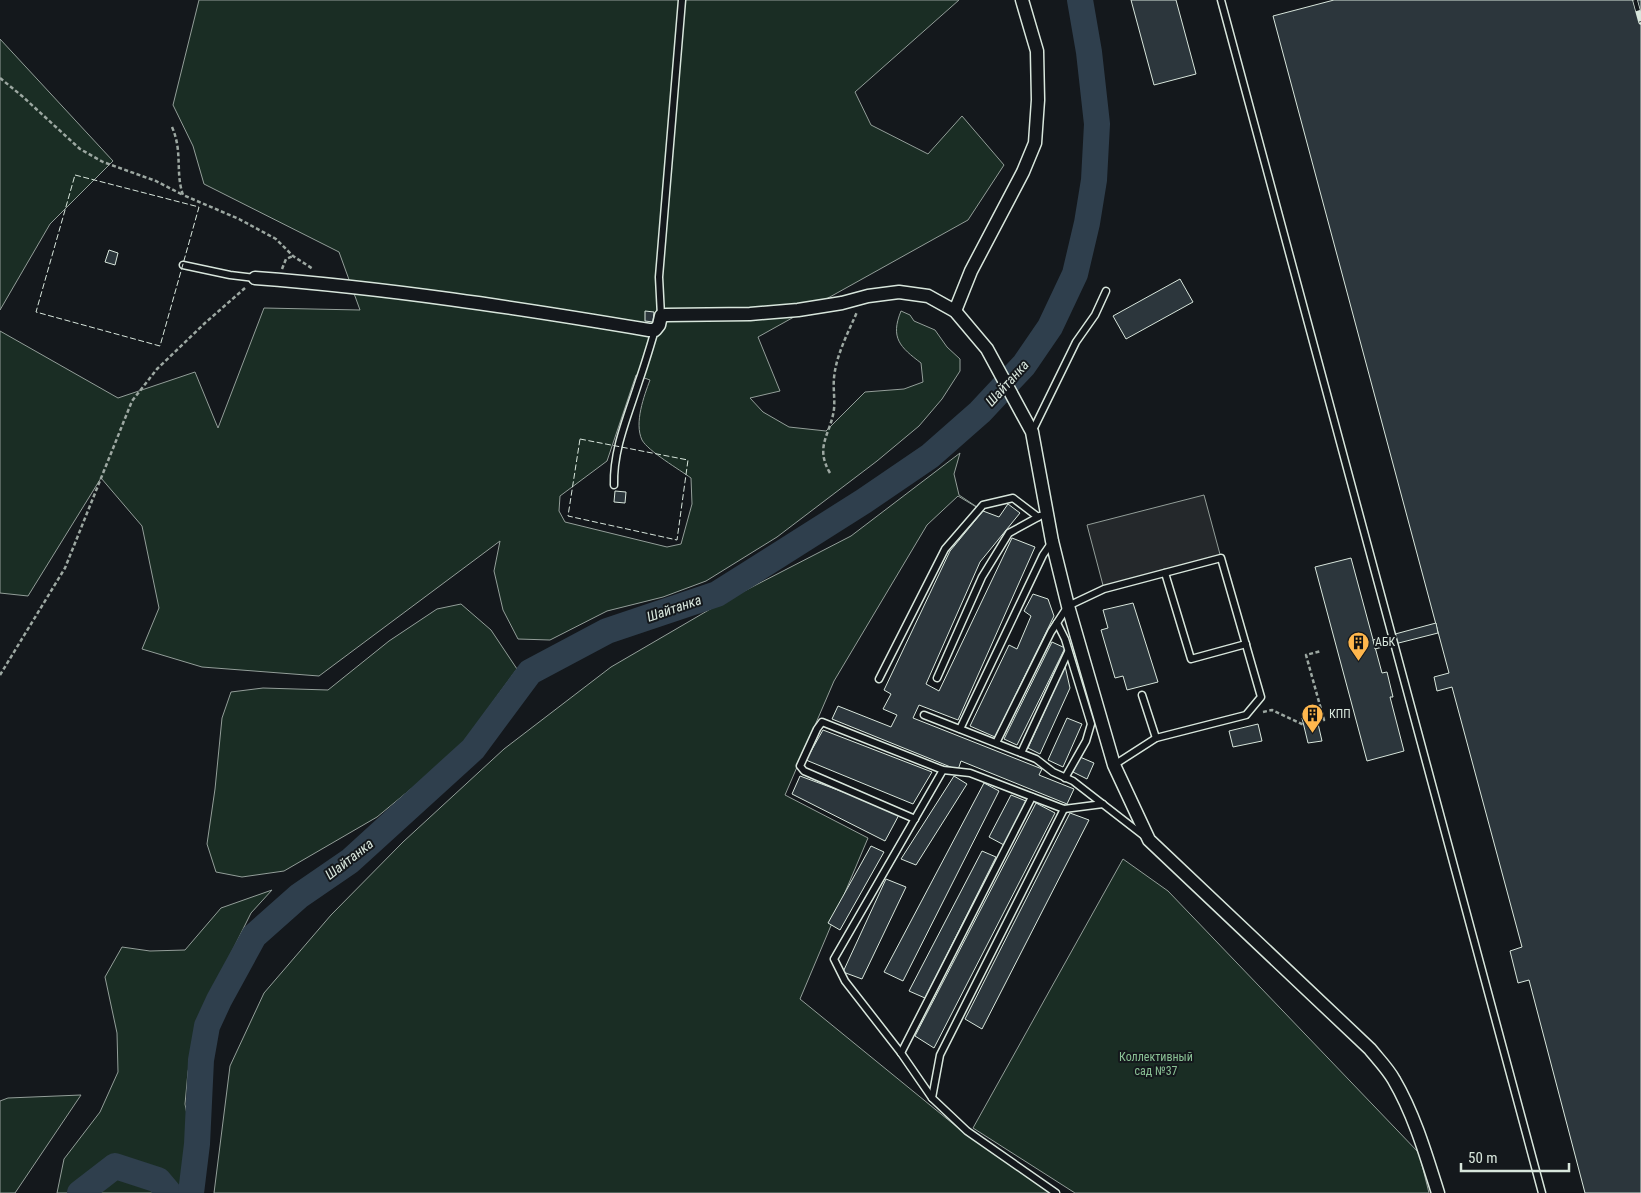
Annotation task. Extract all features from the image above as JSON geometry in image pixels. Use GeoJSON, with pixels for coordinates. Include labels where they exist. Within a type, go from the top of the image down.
{"type":"FeatureCollection","features":[{"type":"Feature","properties":{"kind":"street"},"geometry":{"type":"LineString","coordinates":[[955,311],[971,271],[1023,172],[1034,143],[1038,100],[1037,50],[1022,0]]}},
{"type":"Feature","properties":{"kind":"street"},"geometry":{"type":"LineString","coordinates":[[255,278],[404,292],[654,330],[659,325],[661,316],[666,315],[750,314],[798,310],[842,303],[868,296],[899,292],[928,296],[955,311],[987,349],[1032,432],[1042,515],[1052,542],[1068,606],[1114,765],[1149,840],[1370,1049],[1394,1079],[1421,1142],[1438,1193]]}},
{"type":"Feature","properties":{"kind":"lane"},"geometry":{"type":"LineString","coordinates":[[661,316],[659,277],[682,0]]}},
{"type":"Feature","properties":{"kind":"lane"},"geometry":{"type":"LineString","coordinates":[[1222,0],[1542,1193]]}},
{"type":"Feature","properties":{"kind":"lane"},"geometry":{"type":"LineString","coordinates":[[183,265],[255,278]]}},
{"type":"Feature","properties":{"kind":"lane"},"geometry":{"type":"LineString","coordinates":[[1032,432],[1076,342],[1095,315],[1106,291]]}},
{"type":"Feature","properties":{"kind":"lane"},"geometry":{"type":"LineString","coordinates":[[614,485],[615,461],[620,437],[654,330]]}},
{"type":"Feature","properties":{"kind":"lane"},"geometry":{"type":"LineString","coordinates":[[879,680],[945,549],[983,505],[1013,498],[1042,515]]}},
{"type":"Feature","properties":{"kind":"lane"},"geometry":{"type":"LineString","coordinates":[[937,678],[982,576],[1009,533],[1042,515]]}},
{"type":"Feature","properties":{"kind":"lane"},"geometry":{"type":"LineString","coordinates":[[960,729],[1052,542]]}},
{"type":"Feature","properties":{"kind":"lane"},"geometry":{"type":"LineString","coordinates":[[996,743],[1051,632],[1068,606],[1104,589],[1221,558],[1261,698],[1246,714],[1156,738],[1114,765]]}},
{"type":"Feature","properties":{"kind":"lane"},"geometry":{"type":"LineString","coordinates":[[1165,573],[1192,659],[1246,644]]}},
{"type":"Feature","properties":{"kind":"lane"},"geometry":{"type":"LineString","coordinates":[[1057,623],[1064,639],[1091,724],[1086,740],[1066,778]]}},
{"type":"Feature","properties":{"kind":"lane"},"geometry":{"type":"LineString","coordinates":[[1021,753],[1068,652]]}},
{"type":"Feature","properties":{"kind":"lane"},"geometry":{"type":"LineString","coordinates":[[1142,695],[1156,738]]}},
{"type":"Feature","properties":{"kind":"lane"},"geometry":{"type":"LineString","coordinates":[[924,714],[1036,759],[1103,804],[1149,840]]}},
{"type":"Feature","properties":{"kind":"lane"},"geometry":{"type":"LineString","coordinates":[[915,819],[804,771],[800,766],[822,722],[943,770],[970,773],[1064,809],[1103,804]]}},
{"type":"Feature","properties":{"kind":"lane"},"geometry":{"type":"LineString","coordinates":[[943,770],[834,958],[845,981],[901,1052],[932,1098],[967,1131],[1056,1193]]}},
{"type":"Feature","properties":{"kind":"lane"},"geometry":{"type":"LineString","coordinates":[[901,1052],[1032,797]]}},
{"type":"Feature","properties":{"kind":"lane"},"geometry":{"type":"LineString","coordinates":[[932,1098],[940,1055],[1064,809]]}},
{"type":"Feature","properties":{"kind":"path"},"geometry":{"type":"LineString","coordinates":[[0,78],[80,149],[103,162],[156,181],[239,219],[276,239],[329,284]]}},
{"type":"Feature","properties":{"kind":"path"},"geometry":{"type":"LineString","coordinates":[[172,128],[178,140],[179,185],[183,195]]}},
{"type":"Feature","properties":{"kind":"path"},"geometry":{"type":"LineString","coordinates":[[0,675],[65,568],[132,401],[157,369],[204,323],[244,290],[255,278]]}},
{"type":"Feature","properties":{"kind":"path"},"geometry":{"type":"LineString","coordinates":[[830,473],[824,453],[824,440],[834,410],[834,377],[838,357],[859,309],[868,296]]}},
{"type":"Feature","properties":{"kind":"path"},"geometry":{"type":"LineString","coordinates":[[1318,722],[1324,720],[1306,655],[1321,651]]}},
{"type":"Feature","properties":{"kind":"path"},"geometry":{"type":"LineString","coordinates":[[1246,714],[1272,710],[1304,725]]}},
{"type":"Feature","properties":{"kind":"green space"},"geometry":{"type":"Polygon","coordinates":[[[199,0],[959,0],[855,92],[871,125],[928,154],[962,116],[1004,165],[968,220],[758,337],[780,391],[750,398],[763,412],[789,427],[826,431],[865,392],[904,389],[923,382],[921,363],[907,352],[897,335],[901,311],[910,315],[914,321],[935,330],[947,347],[960,359],[960,371],[942,399],[919,426],[877,461],[777,537],[706,581],[663,597],[607,611],[550,640],[518,639],[503,610],[494,571],[500,541],[319,676],[202,667],[142,649],[159,608],[142,526],[101,478],[28,596],[0,593],[0,331],[118,398],[195,372],[218,428],[264,308],[360,310],[339,252],[204,184],[193,146],[173,105],[199,0]],[[636,375],[607,461],[560,496],[559,511],[565,522],[667,547],[681,544],[692,504],[691,478],[657,455],[642,440],[639,418],[650,380],[636,375]]]}},
{"type":"Feature","properties":{"kind":"green space"},"geometry":{"type":"Polygon","coordinates":[[[0,39],[113,161],[50,224],[0,310],[0,39]]]}},
{"type":"Feature","properties":{"kind":"green space"},"geometry":{"type":"Polygon","coordinates":[[[960,453],[954,474],[959,495],[983,511],[958,496],[927,525],[834,681],[785,795],[868,838],[800,999],[968,1136],[1057,1193],[214,1193],[230,1066],[264,993],[331,915],[403,842],[504,749],[611,667],[719,604],[851,536],[960,453]]]}},
{"type":"Feature","properties":{"kind":"green space"},"geometry":{"type":"Polygon","coordinates":[[[461,604],[491,630],[517,669],[457,751],[377,817],[284,871],[242,877],[216,872],[207,844],[222,718],[231,692],[263,688],[328,690],[389,641],[437,609],[461,604]]]}},
{"type":"Feature","properties":{"kind":"green space","name":"Коллективный сад №37"},"geometry":{"type":"Polygon","coordinates":[[[1123,859],[1168,891],[1419,1153],[1429,1193],[1075,1193],[973,1128],[1123,859]]]}},
{"type":"Feature","properties":{"kind":"green space"},"geometry":{"type":"Polygon","coordinates":[[[272,890],[251,913],[197,1022],[188,1072],[185,1104],[198,1171],[196,1193],[57,1193],[64,1159],[100,1112],[118,1072],[117,1033],[105,977],[122,947],[150,951],[185,950],[221,908],[272,890]]]}},
{"type":"Feature","properties":{"kind":"green space"},"geometry":{"type":"Polygon","coordinates":[[[81,1095],[15,1193],[0,1193],[0,1101],[8,1098],[81,1095]]]}},
{"type":"Feature","properties":{"kind":"shaded area"},"geometry":{"type":"Polygon","coordinates":[[[1204,495],[1221,558],[1104,589],[1087,525],[1204,495]]]}},
{"type":"Feature","properties":{"kind":"building"},"geometry":{"type":"Polygon","coordinates":[[[1131,0],[1176,0],[1196,74],[1154,85],[1131,0]]]}},
{"type":"Feature","properties":{"kind":"building"},"geometry":{"type":"Polygon","coordinates":[[[1334,0],[1641,0],[1641,1193],[1585,1193],[1529,980],[1518,983],[1510,951],[1522,947],[1452,687],[1437,691],[1434,677],[1449,673],[1273,16],[1334,0]]]}},
{"type":"Feature","properties":{"kind":"building"},"geometry":{"type":"Polygon","coordinates":[[[109,250],[118,253],[115,265],[105,262],[109,250]]]}},
{"type":"Feature","properties":{"kind":"building"},"geometry":{"type":"Polygon","coordinates":[[[1180,279],[1193,302],[1126,339],[1113,316],[1180,279]]]}},
{"type":"Feature","properties":{"kind":"building"},"geometry":{"type":"Polygon","coordinates":[[[645,311],[654,312],[653,322],[645,321],[645,311]]]}},
{"type":"Feature","properties":{"kind":"building"},"geometry":{"type":"Polygon","coordinates":[[[615,491],[626,492],[625,503],[614,502],[615,491]]]}},
{"type":"Feature","properties":{"kind":"building"},"geometry":{"type":"Polygon","coordinates":[[[1008,504],[1020,513],[980,562],[926,684],[939,691],[1012,538],[1035,547],[958,720],[919,705],[913,718],[1042,769],[1039,775],[1074,789],[1067,804],[961,761],[958,770],[832,719],[838,706],[891,727],[897,715],[883,709],[891,694],[884,690],[950,551],[983,511],[999,517],[1008,504]]]}},
{"type":"Feature","properties":{"kind":"building","name":"АБК"},"geometry":{"type":"Polygon","coordinates":[[[1351,558],[1382,673],[1387,672],[1393,697],[1390,697],[1404,751],[1367,761],[1315,567],[1351,558]]]}},
{"type":"Feature","properties":{"kind":"building"},"geometry":{"type":"Polygon","coordinates":[[[1033,594],[1048,599],[1054,616],[995,737],[970,726],[1009,645],[1017,649],[1031,616],[1024,611],[1033,594]]]}},
{"type":"Feature","properties":{"kind":"building"},"geometry":{"type":"Polygon","coordinates":[[[1133,603],[1158,682],[1127,690],[1123,676],[1115,678],[1101,630],[1108,628],[1103,610],[1133,603]]]}},
{"type":"Feature","properties":{"kind":"building"},"geometry":{"type":"Polygon","coordinates":[[[1436,623],[1438,633],[1375,649],[1373,640],[1436,623]]]}},
{"type":"Feature","properties":{"kind":"building"},"geometry":{"type":"Polygon","coordinates":[[[1052,642],[1065,648],[1017,745],[1004,739],[1052,642]]]}},
{"type":"Feature","properties":{"kind":"building"},"geometry":{"type":"Polygon","coordinates":[[[1065,666],[1070,688],[1040,754],[1028,748],[1065,666]]]}},
{"type":"Feature","properties":{"kind":"building","name":"КПП"},"geometry":{"type":"Polygon","coordinates":[[[1316,715],[1322,741],[1308,743],[1302,718],[1316,715]]]}},
{"type":"Feature","properties":{"kind":"building"},"geometry":{"type":"Polygon","coordinates":[[[1067,718],[1082,724],[1063,767],[1048,760],[1067,718]]]}},
{"type":"Feature","properties":{"kind":"building"},"geometry":{"type":"Polygon","coordinates":[[[1258,724],[1262,741],[1233,747],[1229,731],[1258,724]]]}},
{"type":"Feature","properties":{"kind":"building"},"geometry":{"type":"Polygon","coordinates":[[[823,730],[932,772],[913,804],[806,760],[823,730]]]}},
{"type":"Feature","properties":{"kind":"building"},"geometry":{"type":"Polygon","coordinates":[[[1080,757],[1094,763],[1087,779],[1073,772],[1080,757]]]}},
{"type":"Feature","properties":{"kind":"building"},"geometry":{"type":"Polygon","coordinates":[[[800,776],[900,813],[885,841],[792,794],[800,776]]]}},
{"type":"Feature","properties":{"kind":"building"},"geometry":{"type":"Polygon","coordinates":[[[954,776],[967,784],[916,865],[901,859],[954,776]]]}},
{"type":"Feature","properties":{"kind":"building"},"geometry":{"type":"Polygon","coordinates":[[[984,783],[999,791],[903,981],[884,972],[984,783]]]}},
{"type":"Feature","properties":{"kind":"building"},"geometry":{"type":"Polygon","coordinates":[[[1011,795],[1026,801],[1004,845],[989,837],[1011,795]]]}},
{"type":"Feature","properties":{"kind":"building"},"geometry":{"type":"Polygon","coordinates":[[[1036,803],[1055,813],[934,1048],[915,1036],[1036,803]]]}},
{"type":"Feature","properties":{"kind":"building"},"geometry":{"type":"Polygon","coordinates":[[[1070,813],[1089,820],[982,1029],[965,1019],[1070,813]]]}},
{"type":"Feature","properties":{"kind":"building"},"geometry":{"type":"Polygon","coordinates":[[[871,846],[884,852],[840,930],[828,923],[871,846]]]}},
{"type":"Feature","properties":{"kind":"building"},"geometry":{"type":"Polygon","coordinates":[[[982,851],[996,857],[925,998],[909,991],[982,851]]]}},
{"type":"Feature","properties":{"kind":"building"},"geometry":{"type":"Polygon","coordinates":[[[886,879],[906,887],[862,979],[843,972],[886,879]]]}},
{"type":"Feature","properties":{"kind":"waterway","name":"Шайтанка"},"geometry":{"type":"LineString","coordinates":[[191,1193],[197,1144],[201,1060],[207,1026],[254,936],[299,896],[350,861],[473,749],[530,672],[607,631],[717,594],[864,501],[930,456],[980,412],[1024,365],[1050,327],[1075,274],[1087,223],[1094,180],[1097,124],[1089,52],[1080,0]]}},
{"type":"Feature","properties":{"kind":"waterway","name":"Шайтанка"},"geometry":{"type":"LineString","coordinates":[[80,1193],[115,1166],[158,1180],[169,1193]]}},
{"type":"Feature","properties":{"kind":"railway"},"geometry":{"type":"LineString","coordinates":[[1635,0],[1641,22]]}},
{"type":"Feature","properties":{"kind":"fence"},"geometry":{"type":"LineString","coordinates":[[75,175],[199,207],[160,346],[36,312],[75,175]]}},
{"type":"Feature","properties":{"kind":"fence"},"geometry":{"type":"LineString","coordinates":[[580,439],[688,460],[677,540],[568,516],[580,439]]}},
{"type":"Feature","properties":{"kind":"place","name":"АБК"},"geometry":{"type":"Point","coordinates":[1359,661]}},
{"type":"Feature","properties":{"kind":"place","name":"КПП"},"geometry":{"type":"Point","coordinates":[1313,733]}}]}
